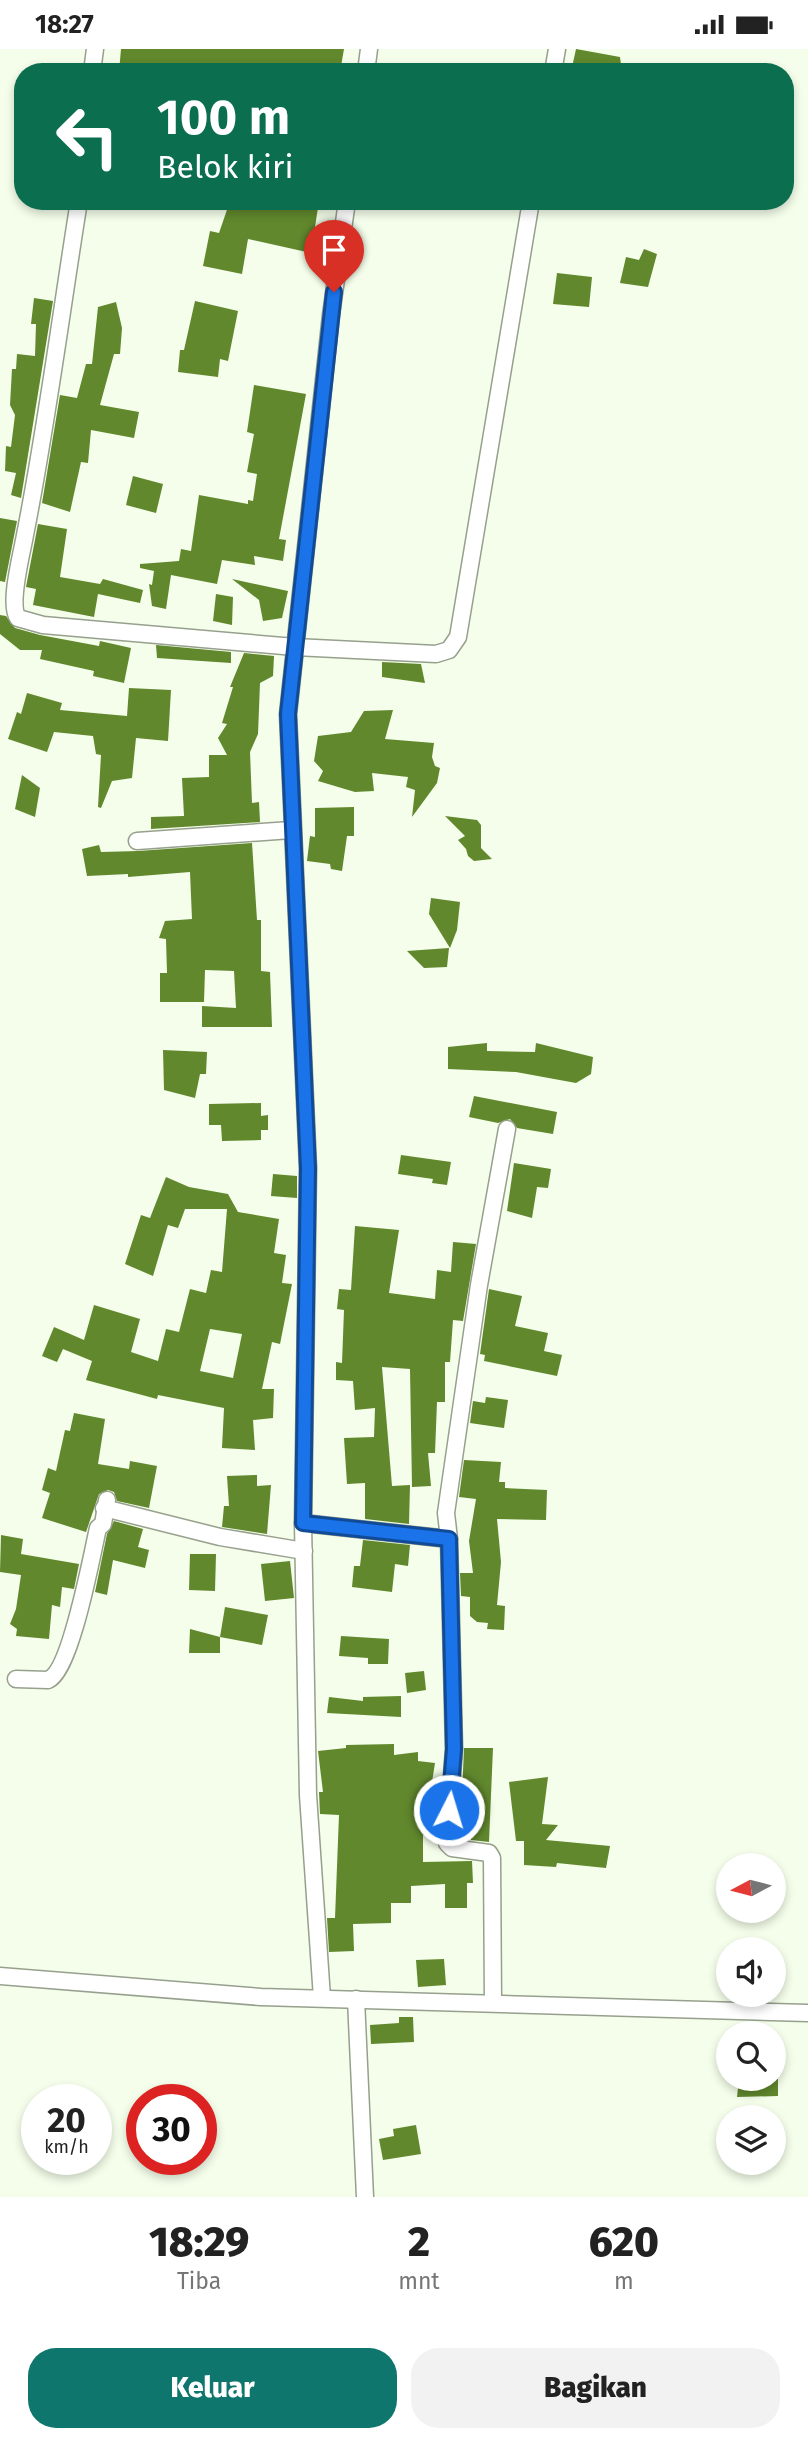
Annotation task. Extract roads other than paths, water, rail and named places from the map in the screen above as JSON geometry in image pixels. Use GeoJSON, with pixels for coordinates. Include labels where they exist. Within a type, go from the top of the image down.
{"type":"FeatureCollection","features":[{"type":"Feature","properties":{"kind":"street"},"geometry":{"type":"LineString","coordinates":[[78,210],[46,429],[20,559],[14,613],[18,618],[43,625],[295,647],[436,654],[456,643],[529,210]]}},
{"type":"Feature","properties":{"kind":"street"},"geometry":{"type":"LineString","coordinates":[[322,1998],[308,1795],[303,1523],[308,1168],[291,830],[288,714],[331,315],[346,210]]}},
{"type":"Feature","properties":{"kind":"street"},"geometry":{"type":"LineString","coordinates":[[137,841],[291,830]]}},
{"type":"Feature","properties":{"kind":"street"},"geometry":{"type":"LineString","coordinates":[[493,2003],[492,1858],[489,1853],[452,1848],[447,1843],[454,1749],[449,1539],[446,1513],[479,1285],[507,1129]]}},
{"type":"Feature","properties":{"kind":"street"},"geometry":{"type":"LineString","coordinates":[[16,1679],[48,1680],[58,1670],[79,1616],[98,1528],[103,1524],[106,1504],[220,1537],[304,1551]]}},
{"type":"Feature","properties":{"kind":"street"},"geometry":{"type":"LineString","coordinates":[[303,1523],[449,1539]]}},
{"type":"Feature","properties":{"kind":"street"},"geometry":{"type":"LineString","coordinates":[[0,1976],[261,1997],[808,2013]]}},
{"type":"Feature","properties":{"kind":"street"},"geometry":{"type":"LineString","coordinates":[[356,1999],[365,2197]]}}]}
